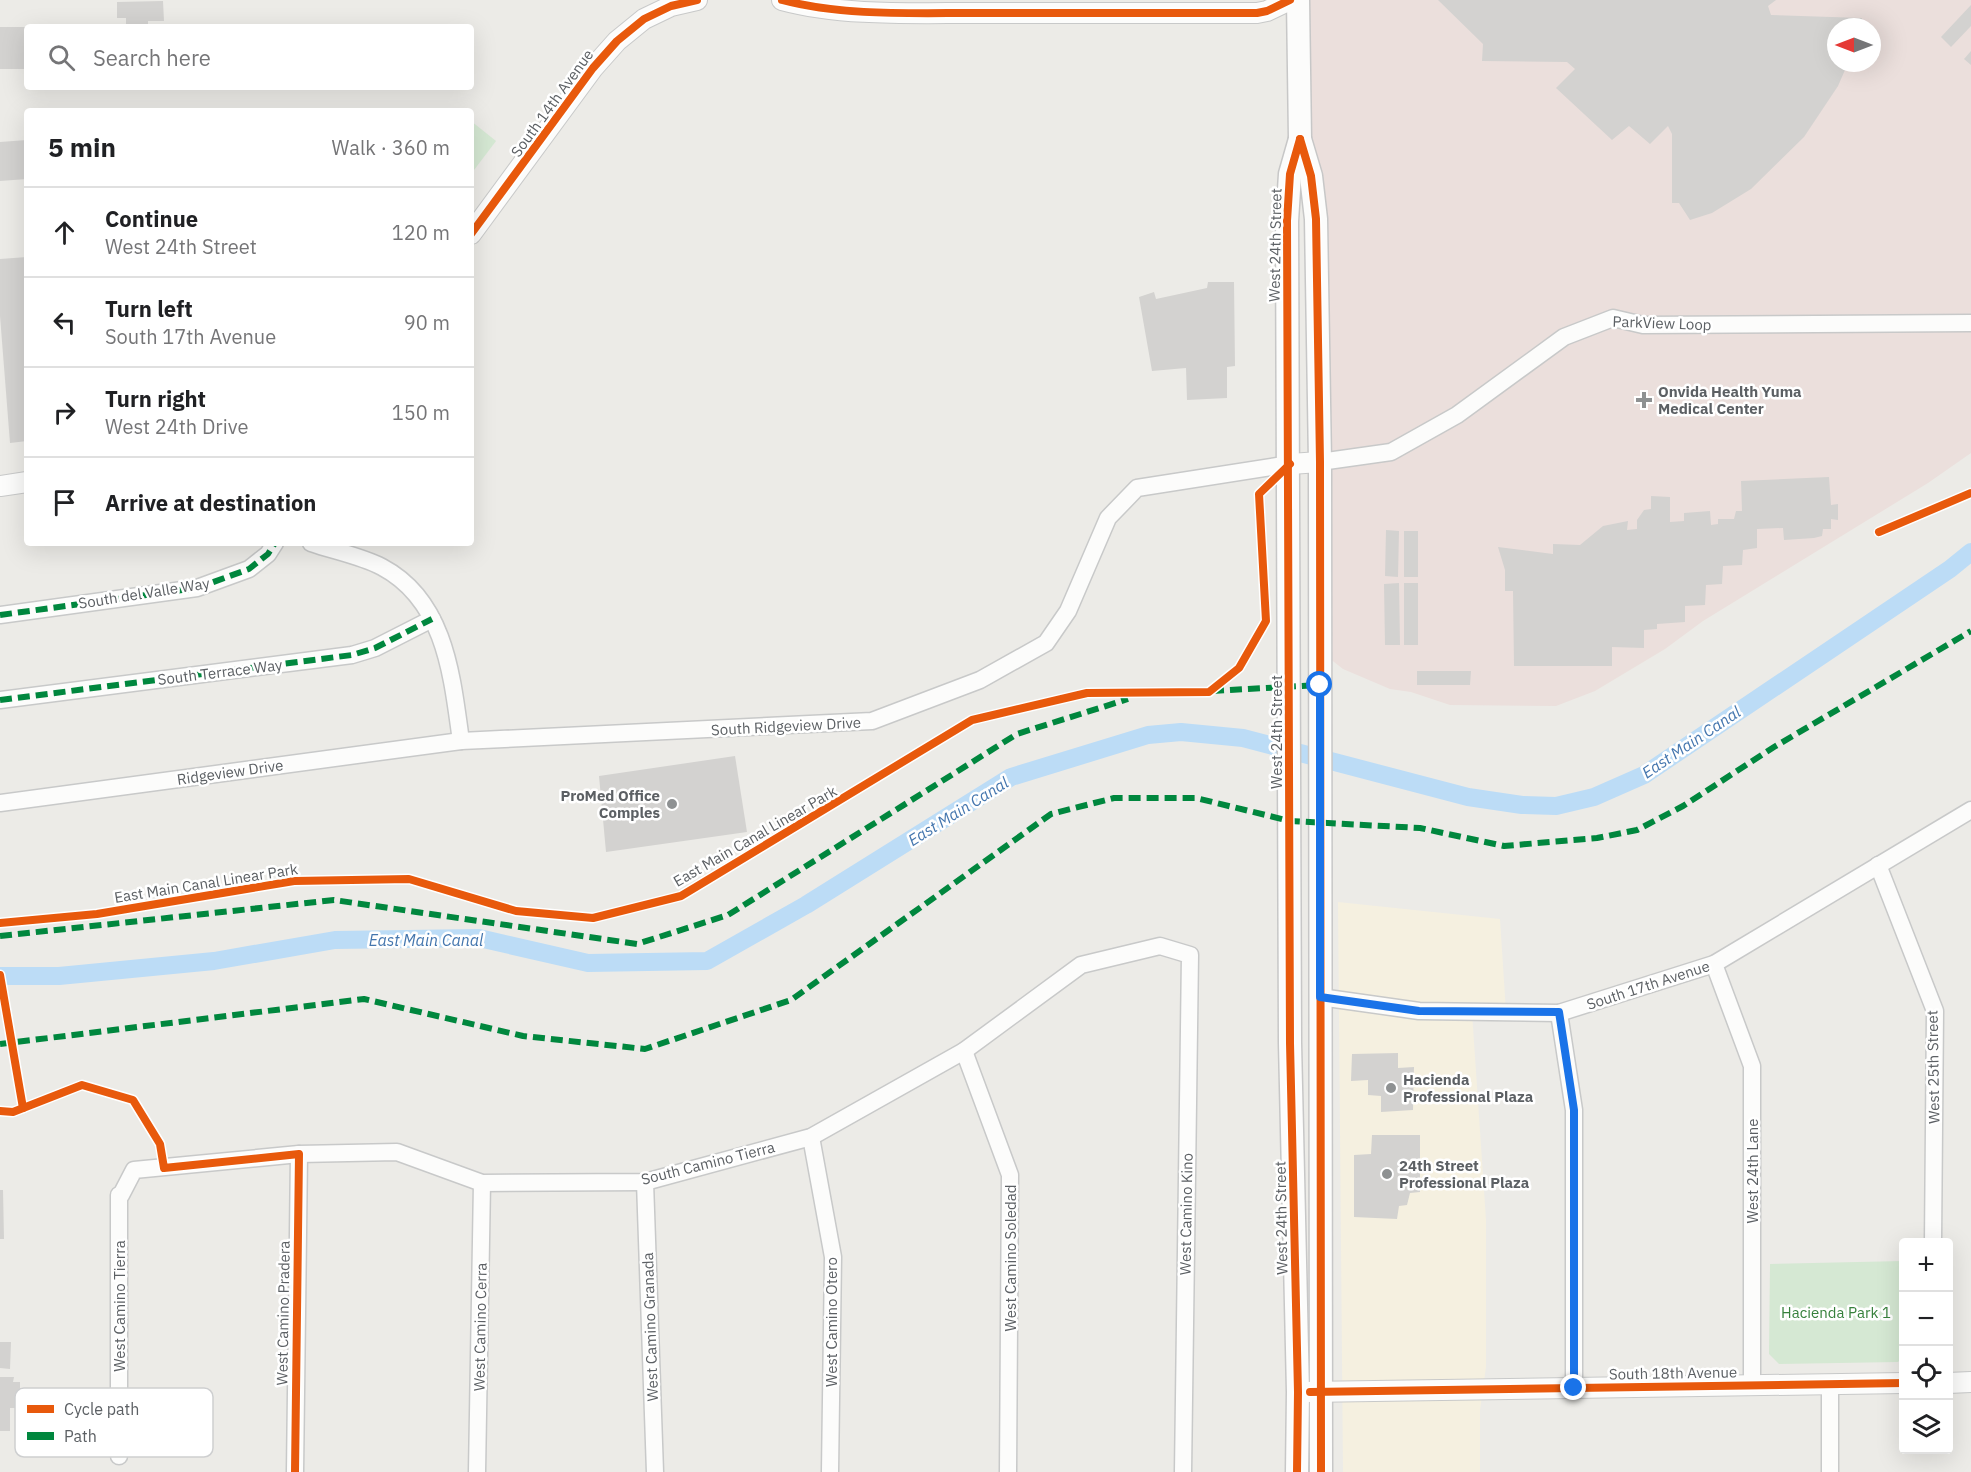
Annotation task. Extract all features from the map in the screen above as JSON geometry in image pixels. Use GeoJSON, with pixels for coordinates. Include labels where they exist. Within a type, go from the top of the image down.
{"type":"FeatureCollection","features":[{"type":"Feature","properties":{"kind":"main road","name":"West 24th Street"},"geometry":{"type":"LineString","coordinates":[[1298,0],[1300,139],[1311,176],[1316,219],[1320,462],[1321,1472]]}},
{"type":"Feature","properties":{"kind":"main road","name":"West 24th Street"},"geometry":{"type":"LineString","coordinates":[[1297,1472],[1298,1392],[1290,1043],[1290,464],[1287,221],[1290,174],[1300,139]]}},
{"type":"Feature","properties":{"kind":"main road"},"geometry":{"type":"LineString","coordinates":[[1291,870],[1301,897],[1303,979],[1307,990],[1320,997]]}},
{"type":"Feature","properties":{"kind":"street","name":"South 14th Avenue"},"geometry":{"type":"LineString","coordinates":[[474,230],[593,68],[617,40],[644,19],[671,6],[697,0]]}},
{"type":"Feature","properties":{"kind":"street"},"geometry":{"type":"LineString","coordinates":[[782,0],[829,8],[972,13],[1257,13],[1290,0]]}},
{"type":"Feature","properties":{"kind":"street","name":"ParkView Loop"},"geometry":{"type":"LineString","coordinates":[[1320,462],[1391,452],[1457,416],[1564,337],[1613,318],[1643,325],[1971,323]]}},
{"type":"Feature","properties":{"kind":"street"},"geometry":{"type":"LineString","coordinates":[[1290,464],[1320,462]]}},
{"type":"Feature","properties":{"kind":"street","name":"South Ridgeview Drive"},"geometry":{"type":"LineString","coordinates":[[461,741],[872,721],[981,680],[1046,643],[1068,611],[1108,518],[1137,488],[1290,464]]}},
{"type":"Feature","properties":{"kind":"street"},"geometry":{"type":"LineString","coordinates":[[0,486],[24,482]]}},
{"type":"Feature","properties":{"kind":"street","name":"South del Valle Way"},"geometry":{"type":"LineString","coordinates":[[0,615],[197,588],[249,569],[268,554],[273,546]]}},
{"type":"Feature","properties":{"kind":"street"},"geometry":{"type":"LineString","coordinates":[[320,546],[382,567],[411,590],[432,619],[445,643],[461,741]]}},
{"type":"Feature","properties":{"kind":"street","name":"South Terrace Way"},"geometry":{"type":"LineString","coordinates":[[0,700],[352,655],[375,648],[432,619]]}},
{"type":"Feature","properties":{"kind":"street","name":"Ridgeview Drive"},"geometry":{"type":"LineString","coordinates":[[0,803],[461,741]]}},
{"type":"Feature","properties":{"kind":"street","name":"South 17th Avenue"},"geometry":{"type":"LineString","coordinates":[[1320,997],[1419,1011],[1559,1012],[1714,964],[1971,810]]}},
{"type":"Feature","properties":{"kind":"street","name":"West 25th Street"},"geometry":{"type":"LineString","coordinates":[[1878,865],[1935,1011],[1933,1238]]}},
{"type":"Feature","properties":{"kind":"street","name":"South Camino Tierra"},"geometry":{"type":"LineString","coordinates":[[122,1196],[134,1170],[299,1155],[397,1152],[482,1183],[645,1182],[811,1137],[964,1051],[1081,965],[1160,946],[1190,955]]}},
{"type":"Feature","properties":{"kind":"street","name":"West Camino Kino"},"geometry":{"type":"LineString","coordinates":[[1183,1472],[1190,955]]}},
{"type":"Feature","properties":{"kind":"street","name":"West 24th Lane"},"geometry":{"type":"LineString","coordinates":[[1714,964],[1752,1066],[1752,1386]]}},
{"type":"Feature","properties":{"kind":"street"},"geometry":{"type":"LineString","coordinates":[[1559,1012],[1574,1110],[1574,1388]]}},
{"type":"Feature","properties":{"kind":"street","name":"West Camino Soledad"},"geometry":{"type":"LineString","coordinates":[[964,1051],[1010,1175],[1008,1472]]}},
{"type":"Feature","properties":{"kind":"street","name":"West Camino Otero"},"geometry":{"type":"LineString","coordinates":[[811,1137],[833,1257],[830,1472]]}},
{"type":"Feature","properties":{"kind":"street","name":"West Camino Pradera"},"geometry":{"type":"LineString","coordinates":[[295,1472],[299,1155]]}},
{"type":"Feature","properties":{"kind":"street","name":"West Camino Granada"},"geometry":{"type":"LineString","coordinates":[[645,1182],[656,1472]]}},
{"type":"Feature","properties":{"kind":"street","name":"West Camino Cerra"},"geometry":{"type":"LineString","coordinates":[[477,1472],[482,1183]]}},
{"type":"Feature","properties":{"kind":"street","name":"West Camino Tierra"},"geometry":{"type":"LineString","coordinates":[[119,1388],[119,1196],[122,1196]]}},
{"type":"Feature","properties":{"kind":"street"},"geometry":{"type":"LineString","coordinates":[[1953,1383],[1971,1382]]}},
{"type":"Feature","properties":{"kind":"street","name":"South 18th Avenue"},"geometry":{"type":"LineString","coordinates":[[1298,1392],[1899,1383]]}},
{"type":"Feature","properties":{"kind":"street"},"geometry":{"type":"LineString","coordinates":[[1830,1384],[1830,1472]]}},
{"type":"Feature","properties":{"kind":"shaded area","name":"Onvida Health Yuma Medical Center"},"geometry":{"type":"Polygon","coordinates":[[[1299,0],[1971,0],[1971,453],[1928,483],[1703,621],[1665,649],[1595,691],[1556,706],[1450,705],[1411,692],[1390,689],[1343,669],[1320,651],[1299,0]]]}},
{"type":"Feature","properties":{"kind":"shaded area"},"geometry":{"type":"Polygon","coordinates":[[[1338,902],[1500,919],[1506,1012],[1472,1012],[1486,1220],[1486,1367],[1480,1410],[1480,1472],[1343,1472],[1338,902]]]}},
{"type":"Feature","properties":{"kind":"green space"},"geometry":{"type":"Polygon","coordinates":[[[474,123],[496,141],[474,170],[474,123]]]}},
{"type":"Feature","properties":{"kind":"green space","name":"Hacienda Park 1"},"geometry":{"type":"Polygon","coordinates":[[[1899,1261],[1899,1361],[1779,1364],[1769,1354],[1770,1264],[1899,1261]]]}},
{"type":"Feature","properties":{"kind":"building"},"geometry":{"type":"Polygon","coordinates":[[[1438,0],[1776,0],[1768,6],[1771,15],[1862,18],[1827,18],[1827,72],[1844,72],[1838,86],[1804,137],[1751,189],[1712,213],[1690,220],[1679,203],[1672,203],[1672,134],[1668,126],[1650,144],[1629,126],[1612,140],[1556,88],[1575,69],[1567,62],[1482,61],[1483,44],[1438,0]]]}},
{"type":"Feature","properties":{"kind":"building"},"geometry":{"type":"Polygon","coordinates":[[[163,1],[164,21],[126,24],[126,18],[117,18],[117,2],[163,1]]]}},
{"type":"Feature","properties":{"kind":"building"},"geometry":{"type":"Polygon","coordinates":[[[1971,5],[1971,26],[1951,47],[1941,37],[1971,5]]]}},
{"type":"Feature","properties":{"kind":"building"},"geometry":{"type":"Polygon","coordinates":[[[0,27],[24,27],[24,69],[0,69],[0,27]]]}},
{"type":"Feature","properties":{"kind":"building"},"geometry":{"type":"Polygon","coordinates":[[[1971,51],[1971,65],[1964,59],[1971,51]]]}},
{"type":"Feature","properties":{"kind":"building"},"geometry":{"type":"Polygon","coordinates":[[[24,140],[24,179],[0,181],[0,142],[24,140]]]}},
{"type":"Feature","properties":{"kind":"building"},"geometry":{"type":"Polygon","coordinates":[[[24,257],[24,441],[10,443],[0,316],[0,259],[24,257]]]}},
{"type":"Feature","properties":{"kind":"building"},"geometry":{"type":"Polygon","coordinates":[[[1208,282],[1234,282],[1235,366],[1227,367],[1227,398],[1187,400],[1186,368],[1152,371],[1139,297],[1154,292],[1156,299],[1207,288],[1208,282]]]}},
{"type":"Feature","properties":{"kind":"building"},"geometry":{"type":"Polygon","coordinates":[[[1829,477],[1831,505],[1838,504],[1838,520],[1831,519],[1831,529],[1823,529],[1822,536],[1814,538],[1784,540],[1783,528],[1757,529],[1757,548],[1743,550],[1742,565],[1723,566],[1722,584],[1706,585],[1705,605],[1685,606],[1685,622],[1657,624],[1657,629],[1644,630],[1644,648],[1612,647],[1612,666],[1514,666],[1513,591],[1505,591],[1505,570],[1498,547],[1553,554],[1553,544],[1580,545],[1603,526],[1628,521],[1627,530],[1637,529],[1637,520],[1644,510],[1651,509],[1651,496],[1670,497],[1670,522],[1684,521],[1684,513],[1710,511],[1711,525],[1718,524],[1718,519],[1734,519],[1736,511],[1742,511],[1741,481],[1829,477]]]}},
{"type":"Feature","properties":{"kind":"building"},"geometry":{"type":"Polygon","coordinates":[[[1386,530],[1399,531],[1398,577],[1385,576],[1386,530]]]}},
{"type":"Feature","properties":{"kind":"building"},"geometry":{"type":"Polygon","coordinates":[[[1404,531],[1418,531],[1418,577],[1404,577],[1404,531]]]}},
{"type":"Feature","properties":{"kind":"building"},"geometry":{"type":"Polygon","coordinates":[[[1399,583],[1400,645],[1385,645],[1384,584],[1399,583]]]}},
{"type":"Feature","properties":{"kind":"building"},"geometry":{"type":"Polygon","coordinates":[[[1404,583],[1418,583],[1418,645],[1404,645],[1404,583]]]}},
{"type":"Feature","properties":{"kind":"building"},"geometry":{"type":"Polygon","coordinates":[[[1417,671],[1471,671],[1470,685],[1417,685],[1417,671]]]}},
{"type":"Feature","properties":{"kind":"building","name":"ProMed Office Comples"},"geometry":{"type":"Polygon","coordinates":[[[735,756],[747,832],[606,852],[599,776],[735,756]]]}},
{"type":"Feature","properties":{"kind":"building","name":"Hacienda Professional Plaza"},"geometry":{"type":"Polygon","coordinates":[[[1398,1053],[1398,1068],[1414,1067],[1413,1110],[1381,1112],[1381,1096],[1368,1095],[1368,1080],[1351,1081],[1352,1054],[1398,1053]]]}},
{"type":"Feature","properties":{"kind":"building","name":"24th Street Professional Plaza"},"geometry":{"type":"Polygon","coordinates":[[[1372,1135],[1420,1135],[1420,1192],[1410,1193],[1407,1205],[1399,1206],[1397,1219],[1354,1217],[1354,1155],[1371,1154],[1372,1135]]]}},
{"type":"Feature","properties":{"kind":"building"},"geometry":{"type":"Polygon","coordinates":[[[0,1190],[3,1190],[4,1239],[0,1239],[0,1190]]]}},
{"type":"Feature","properties":{"kind":"building"},"geometry":{"type":"Polygon","coordinates":[[[0,1342],[11,1342],[10,1369],[0,1368],[0,1342]]]}},
{"type":"Feature","properties":{"kind":"building"},"geometry":{"type":"Polygon","coordinates":[[[0,1377],[14,1377],[13,1382],[20,1382],[20,1388],[15,1388],[15,1408],[10,1408],[10,1431],[0,1431],[0,1377]]]}},
{"type":"Feature","properties":{"kind":"waterway","name":"East Main Canal"},"geometry":{"type":"LineString","coordinates":[[0,976],[59,976],[214,961],[335,940],[479,938],[588,963],[707,961],[806,905],[1011,777],[1148,735],[1181,732],[1243,738],[1468,797],[1522,805],[1556,806],[1594,797],[1644,775],[1950,569],[1971,552]]}},
{"type":"Feature","properties":{"kind":"marked path"},"geometry":{"type":"LineString","coordinates":[[0,615],[197,588],[249,569],[268,554],[273,546]]}},
{"type":"Feature","properties":{"kind":"marked path"},"geometry":{"type":"LineString","coordinates":[[0,700],[352,655],[375,648],[432,619]]}},
{"type":"Feature","properties":{"kind":"marked path"},"geometry":{"type":"LineString","coordinates":[[0,1044],[364,999],[523,1036],[645,1049],[791,1000],[1051,814],[1114,798],[1196,798],[1290,821],[1420,828],[1504,846],[1597,838],[1637,830],[1683,806],[1774,747],[1971,631]]}},
{"type":"Feature","properties":{"kind":"marked path"},"geometry":{"type":"LineString","coordinates":[[1212,691],[1320,685]]}},
{"type":"Feature","properties":{"kind":"marked path"},"geometry":{"type":"LineString","coordinates":[[0,936],[334,900],[637,944],[728,915],[1017,734],[1128,699]]}},
{"type":"Feature","properties":{"kind":"cycle path"},"geometry":{"type":"LineString","coordinates":[[474,230],[593,68],[617,41],[644,19],[671,6],[697,0]]}},
{"type":"Feature","properties":{"kind":"cycle path"},"geometry":{"type":"LineString","coordinates":[[782,0],[828,9],[925,13],[1257,13],[1267,11],[1290,0]]}},
{"type":"Feature","properties":{"kind":"cycle path"},"geometry":{"type":"LineString","coordinates":[[1300,139],[1311,176],[1316,219],[1320,462],[1321,1472]]}},
{"type":"Feature","properties":{"kind":"cycle path"},"geometry":{"type":"LineString","coordinates":[[1297,1472],[1298,1392],[1290,1043],[1287,221],[1290,174],[1300,139]]}},
{"type":"Feature","properties":{"kind":"cycle path","name":"East Main Canal Linear Park"},"geometry":{"type":"LineString","coordinates":[[0,923],[97,914],[294,881],[409,879],[516,911],[593,918],[681,896],[972,720],[1087,693],[1209,692],[1239,668],[1266,621],[1259,494],[1290,464]]}},
{"type":"Feature","properties":{"kind":"cycle path"},"geometry":{"type":"LineString","coordinates":[[1879,532],[1971,493]]}},
{"type":"Feature","properties":{"kind":"cycle path"},"geometry":{"type":"LineString","coordinates":[[0,975],[23,1108]]}},
{"type":"Feature","properties":{"kind":"cycle path"},"geometry":{"type":"LineString","coordinates":[[0,1111],[13,1112],[82,1085],[133,1100],[160,1144],[164,1168],[299,1154],[295,1472]]}},
{"type":"Feature","properties":{"kind":"cycle path"},"geometry":{"type":"LineString","coordinates":[[1310,1392],[1899,1383]]}},
{"type":"Feature","properties":{"kind":"place","name":"Onvida Health Yuma Medical Center"},"geometry":{"type":"Point","coordinates":[1644,400]}},
{"type":"Feature","properties":{"kind":"place","name":"ProMed Office Comples"},"geometry":{"type":"Point","coordinates":[672,804]}},
{"type":"Feature","properties":{"kind":"place","name":"Hacienda Professional Plaza"},"geometry":{"type":"Point","coordinates":[1391,1088]}},
{"type":"Feature","properties":{"kind":"place","name":"24th Street Professional Plaza"},"geometry":{"type":"Point","coordinates":[1387,1174]}},
{"type":"Feature","properties":{"kind":"route"},"geometry":{"type":"LineString","coordinates":[[1320,685],[1320,997],[1419,1011],[1559,1012],[1574,1110],[1574,1388]]}}]}
